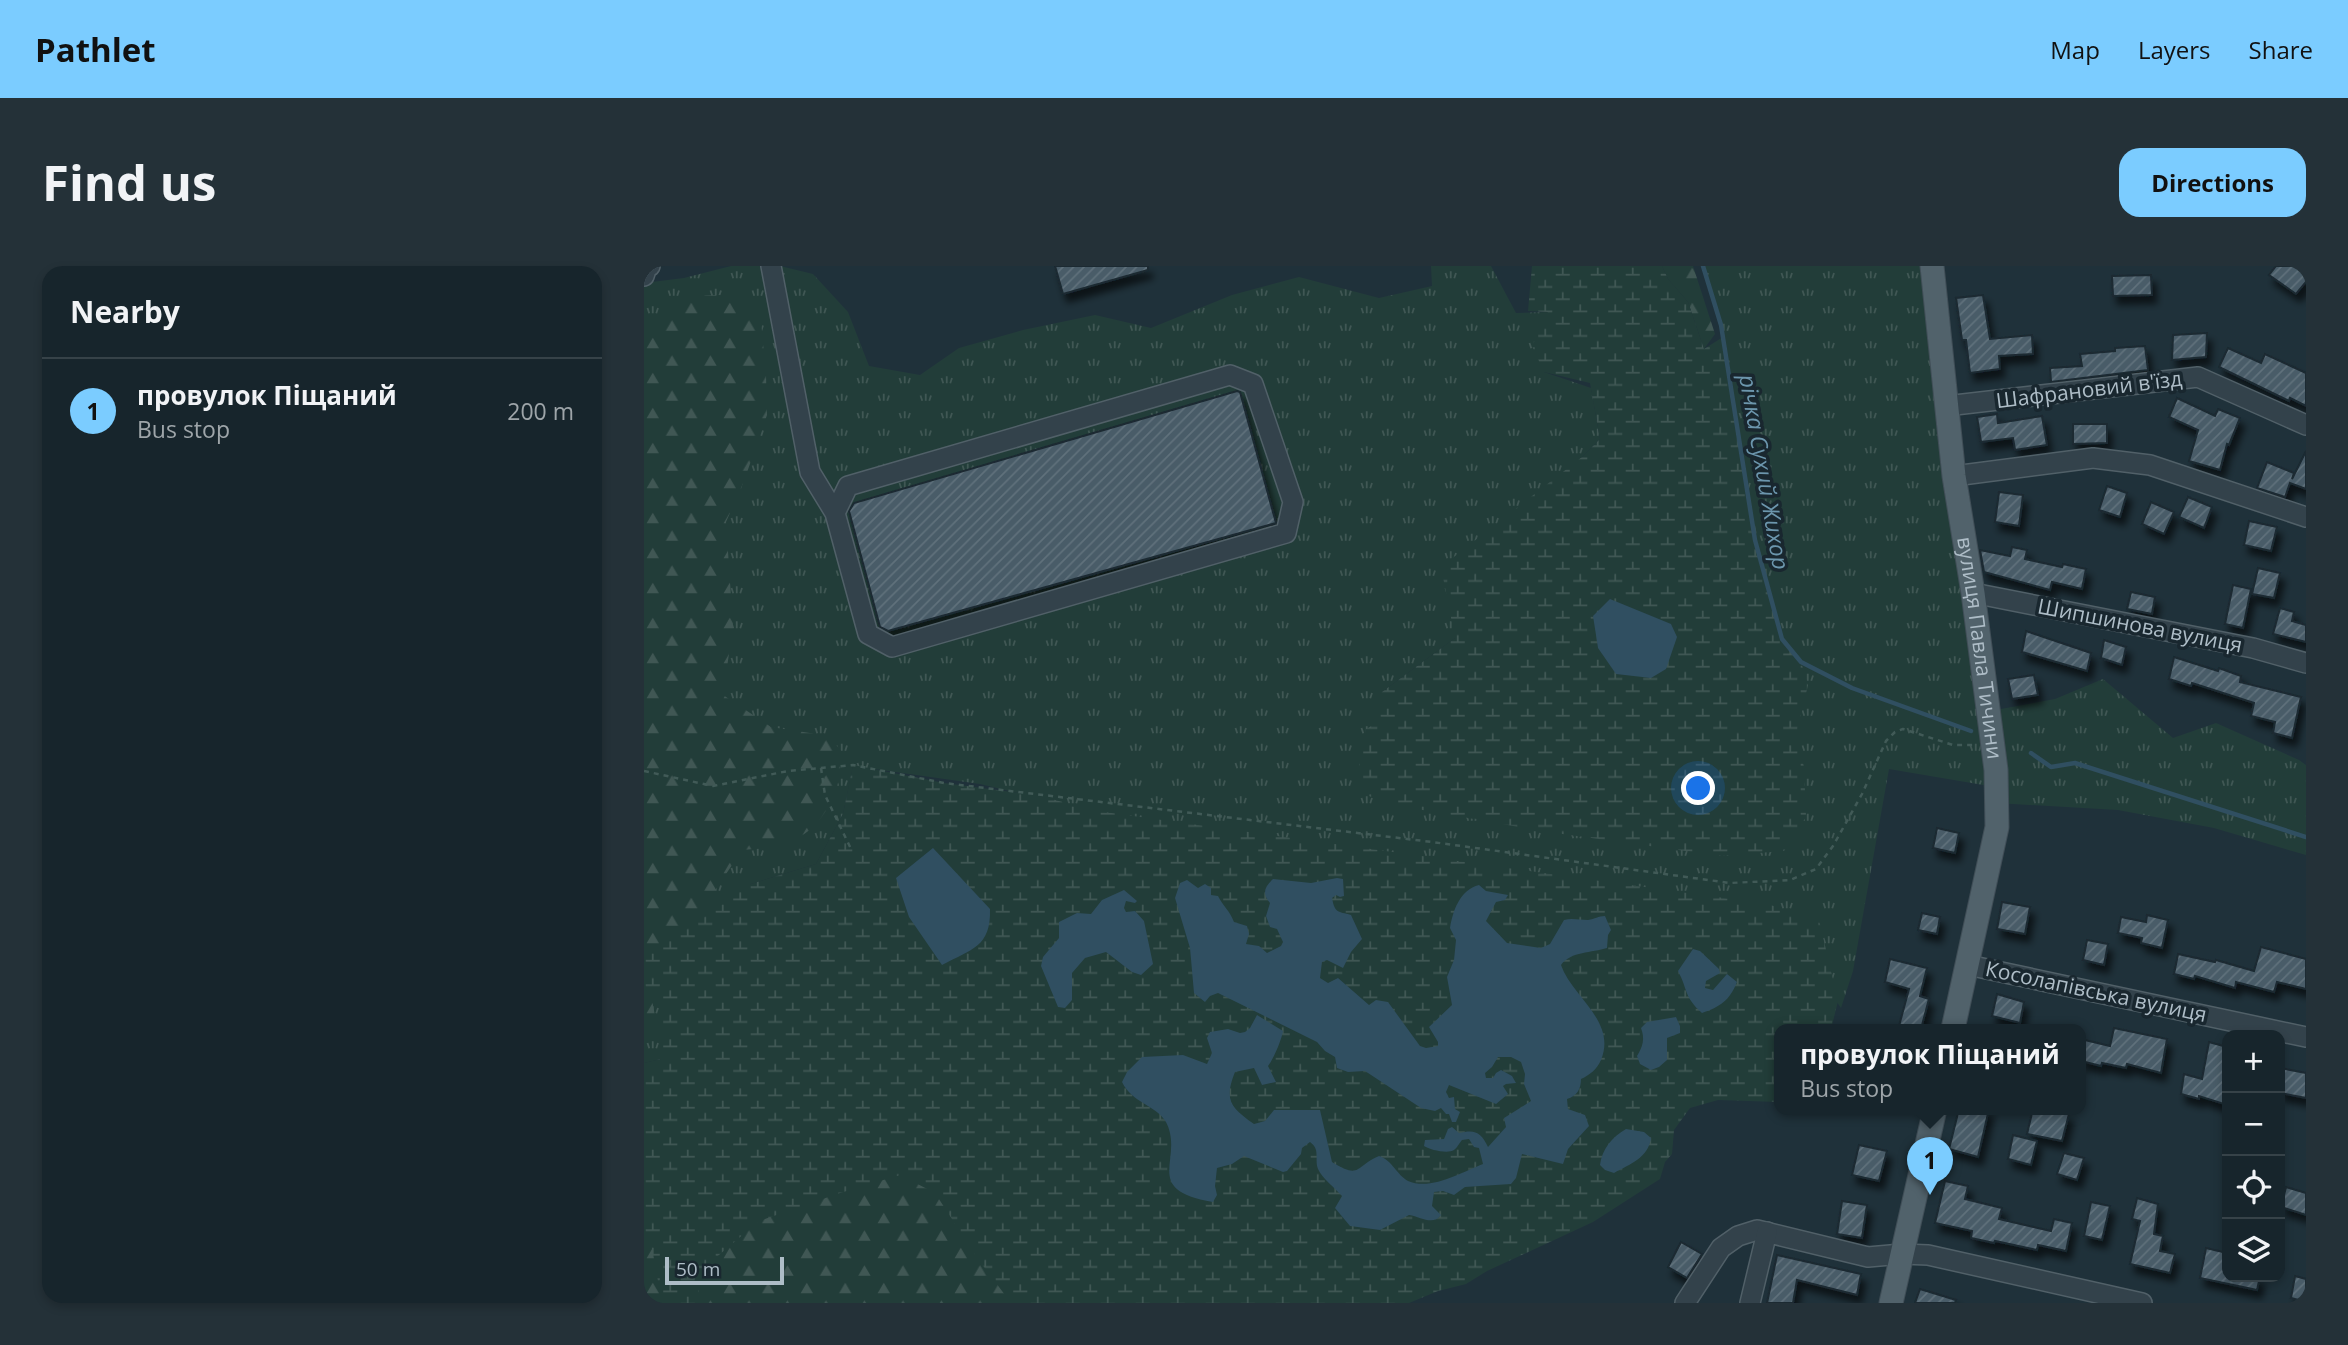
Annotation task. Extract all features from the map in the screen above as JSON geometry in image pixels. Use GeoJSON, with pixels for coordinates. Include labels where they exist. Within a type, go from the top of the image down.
{"type":"FeatureCollection","features":[{"type":"Feature","properties":{"kind":"main road","name":"вулиця Павла Тичини"},"geometry":{"type":"LineString","coordinates":[[1932,266],[1954,475],[1997,770],[1997,827],[1954,1024]]}},
{"type":"Feature","properties":{"kind":"main road"},"geometry":{"type":"LineString","coordinates":[[1891,1303],[1934,1115]]}},
{"type":"Feature","properties":{"kind":"street"},"geometry":{"type":"LineString","coordinates":[[644,276],[647,266]]}},
{"type":"Feature","properties":{"kind":"street"},"geometry":{"type":"LineString","coordinates":[[771,266],[810,472],[835,513],[868,634],[892,647],[1286,533],[1293,502],[1253,384],[1230,375],[848,486],[835,513]]}},
{"type":"Feature","properties":{"kind":"street","name":"Шафрановий в'їзд"},"geometry":{"type":"LineString","coordinates":[[1946,406],[2198,377],[2306,425]]}},
{"type":"Feature","properties":{"kind":"street"},"geometry":{"type":"LineString","coordinates":[[1954,475],[2093,458],[2104,459],[2150,465],[2306,517]]}},
{"type":"Feature","properties":{"kind":"street","name":"Шипшинова вулиця"},"geometry":{"type":"LineString","coordinates":[[1973,593],[2253,648],[2306,663]]}},
{"type":"Feature","properties":{"kind":"street","name":"Косолапівська вулиця"},"geometry":{"type":"LineString","coordinates":[[1968,965],[2306,1037]]}},
{"type":"Feature","properties":{"kind":"street"},"geometry":{"type":"LineString","coordinates":[[1685,1303],[1721,1248],[1738,1236],[1757,1230],[1868,1257],[1928,1255],[2142,1303]]}},
{"type":"Feature","properties":{"kind":"street"},"geometry":{"type":"LineString","coordinates":[[1750,1303],[1767,1232]]}},
{"type":"Feature","properties":{"kind":"path"},"geometry":{"type":"LineString","coordinates":[[644,771],[713,786],[788,771],[853,765],[944,783],[1432,842],[1731,883],[1790,880],[1816,869],[1833,846],[1862,794],[1886,741],[1895,732],[1903,729],[1953,745],[1993,746]]}},
{"type":"Feature","properties":{"kind":"path"},"geometry":{"type":"LineString","coordinates":[[821,768],[825,795],[852,851]]}},
{"type":"Feature","properties":{"kind":"green space"},"geometry":{"type":"Polygon","coordinates":[[[731,266],[780,266],[813,274],[848,312],[869,366],[920,375],[959,348],[1023,330],[1095,315],[1151,328],[1232,295],[1299,277],[1379,298],[1432,286],[1431,266],[1491,266],[1516,313],[1548,312],[1544,372],[1591,388],[1600,439],[1582,457],[1455,638],[1382,692],[1796,736],[1789,653],[1774,613],[1755,540],[1721,325],[1703,266],[1932,266],[1994,714],[2001,709],[2055,699],[2103,679],[2173,738],[2216,723],[2299,760],[2306,765],[2306,855],[2214,828],[2118,810],[1997,803],[1995,787],[1889,769],[1853,971],[1841,1008],[1779,919],[1128,819],[980,784],[853,766],[843,814],[816,864],[751,884],[661,1003],[661,1059],[644,1063],[644,283],[684,278],[731,266]]]}},
{"type":"Feature","properties":{"kind":"green space"},"geometry":{"type":"Polygon","coordinates":[[[1532,266],[1662,266],[1668,279],[1688,302],[1704,349],[1723,337],[1744,474],[1772,604],[1787,648],[1801,662],[1808,685],[1796,736],[1804,767],[1806,817],[1784,851],[1722,856],[1548,832],[1389,804],[1364,794],[1359,761],[1366,729],[1375,724],[1382,692],[1455,638],[1441,567],[1582,457],[1600,439],[1590,383],[1544,372],[1532,346],[1548,312],[1528,311],[1532,266]]]}},
{"type":"Feature","properties":{"kind":"green space"},"geometry":{"type":"Polygon","coordinates":[[[1662,266],[1693,266],[1715,334],[1704,349],[1688,302],[1668,279],[1662,266]]]}},
{"type":"Feature","properties":{"kind":"green space"},"geometry":{"type":"Polygon","coordinates":[[[719,295],[759,299],[767,415],[744,481],[726,522],[733,626],[723,695],[771,727],[829,736],[842,752],[838,785],[818,822],[798,838],[786,843],[742,850],[696,919],[658,945],[644,949],[644,343],[670,297],[719,295]]]}},
{"type":"Feature","properties":{"kind":"green space"},"geometry":{"type":"Polygon","coordinates":[[[853,765],[944,783],[1036,795],[1097,811],[1767,904],[1819,920],[1838,1001],[1832,1024],[1774,1024],[1774,1102],[1718,1100],[1690,1108],[1674,1130],[1672,1154],[1665,1162],[1660,1179],[1593,1222],[1487,1271],[1466,1284],[1438,1291],[1409,1303],[1011,1303],[978,1259],[935,1193],[900,1175],[759,1221],[706,1266],[695,1303],[662,1303],[652,1248],[644,1244],[644,1063],[661,1059],[661,1003],[644,986],[644,955],[655,951],[751,884],[816,864],[843,814],[853,765]]]}},
{"type":"Feature","properties":{"kind":"green space"},"geometry":{"type":"Polygon","coordinates":[[[644,958],[655,1016],[644,1025],[644,958]]]}},
{"type":"Feature","properties":{"kind":"green space"},"geometry":{"type":"Polygon","coordinates":[[[897,1161],[943,1199],[1014,1303],[644,1303],[644,1190],[897,1161]]]}},
{"type":"Feature","properties":{"kind":"water"},"geometry":{"type":"Polygon","coordinates":[[[1610,599],[1671,624],[1677,637],[1666,669],[1651,678],[1616,674],[1598,648],[1593,616],[1610,599]]]}},
{"type":"Feature","properties":{"kind":"water"},"geometry":{"type":"Polygon","coordinates":[[[933,848],[990,909],[987,932],[978,945],[942,965],[909,917],[896,878],[933,848]]]}},
{"type":"Feature","properties":{"kind":"water"},"geometry":{"type":"Polygon","coordinates":[[[1273,879],[1311,883],[1343,879],[1344,896],[1336,895],[1332,898],[1334,907],[1351,915],[1362,939],[1343,968],[1327,960],[1322,962],[1320,978],[1328,983],[1338,978],[1369,1005],[1376,1000],[1388,1002],[1420,1046],[1426,1048],[1438,1046],[1429,1027],[1452,1005],[1447,977],[1454,960],[1456,940],[1450,928],[1455,908],[1467,891],[1479,885],[1486,891],[1508,895],[1505,900],[1496,902],[1486,921],[1507,943],[1541,948],[1550,944],[1564,920],[1588,920],[1605,916],[1611,930],[1607,948],[1570,957],[1561,965],[1598,1021],[1604,1046],[1597,1066],[1581,1079],[1578,1092],[1567,1099],[1568,1109],[1585,1115],[1589,1126],[1568,1149],[1563,1164],[1522,1154],[1516,1178],[1511,1184],[1465,1187],[1454,1195],[1443,1191],[1434,1192],[1432,1206],[1441,1215],[1438,1218],[1431,1220],[1409,1215],[1380,1230],[1350,1226],[1335,1208],[1342,1196],[1320,1172],[1315,1148],[1310,1142],[1302,1148],[1301,1154],[1287,1171],[1283,1172],[1244,1156],[1232,1164],[1217,1168],[1217,1195],[1213,1202],[1191,1197],[1178,1190],[1171,1181],[1169,1171],[1171,1148],[1166,1122],[1162,1116],[1132,1095],[1122,1082],[1127,1072],[1142,1057],[1183,1055],[1207,1064],[1212,1053],[1207,1038],[1210,1032],[1228,1029],[1245,1032],[1257,1015],[1283,1031],[1268,1066],[1276,1082],[1262,1085],[1254,1068],[1235,1072],[1230,1090],[1231,1102],[1239,1113],[1254,1124],[1265,1121],[1274,1110],[1320,1110],[1332,1162],[1348,1170],[1357,1170],[1379,1156],[1408,1181],[1426,1184],[1456,1176],[1483,1164],[1479,1148],[1474,1147],[1469,1139],[1462,1140],[1451,1151],[1439,1151],[1424,1146],[1425,1140],[1444,1139],[1448,1129],[1452,1127],[1459,1133],[1477,1133],[1488,1147],[1506,1127],[1504,1118],[1531,1101],[1524,1084],[1525,1074],[1521,1062],[1511,1057],[1498,1057],[1485,1073],[1486,1078],[1493,1078],[1501,1070],[1512,1076],[1516,1083],[1503,1086],[1508,1094],[1496,1104],[1449,1085],[1446,1092],[1449,1098],[1454,1097],[1455,1109],[1460,1112],[1456,1122],[1452,1122],[1449,1114],[1441,1108],[1435,1111],[1421,1108],[1365,1071],[1348,1072],[1337,1068],[1335,1057],[1317,1042],[1218,993],[1205,1002],[1194,993],[1190,948],[1175,898],[1180,883],[1187,880],[1198,888],[1205,884],[1211,888],[1211,895],[1218,896],[1234,922],[1247,926],[1249,934],[1246,944],[1259,946],[1267,953],[1281,946],[1283,942],[1277,929],[1270,927],[1266,916],[1270,903],[1265,891],[1270,882],[1273,879]]]}},
{"type":"Feature","properties":{"kind":"water"},"geometry":{"type":"Polygon","coordinates":[[[1124,890],[1137,901],[1126,901],[1124,908],[1126,912],[1135,911],[1144,921],[1153,964],[1141,975],[1132,972],[1106,952],[1085,958],[1072,973],[1072,1000],[1065,1008],[1058,1007],[1041,966],[1043,957],[1059,938],[1059,922],[1077,913],[1091,914],[1102,900],[1124,890]]]}},
{"type":"Feature","properties":{"kind":"water"},"geometry":{"type":"Polygon","coordinates":[[[1693,949],[1700,951],[1719,969],[1720,973],[1706,981],[1705,988],[1713,990],[1727,974],[1737,982],[1724,1002],[1702,1013],[1689,998],[1678,971],[1693,949]]]}},
{"type":"Feature","properties":{"kind":"water"},"geometry":{"type":"Polygon","coordinates":[[[1676,1017],[1680,1033],[1667,1038],[1667,1060],[1651,1070],[1640,1064],[1637,1056],[1643,1042],[1641,1028],[1647,1022],[1676,1017]]]}},
{"type":"Feature","properties":{"kind":"water"},"geometry":{"type":"Polygon","coordinates":[[[1626,1129],[1644,1132],[1651,1138],[1646,1151],[1614,1173],[1605,1170],[1600,1165],[1605,1149],[1626,1129]]]}},
{"type":"Feature","properties":{"kind":"building"},"geometry":{"type":"Polygon","coordinates":[[[1055,266],[1148,266],[1148,270],[1063,294],[1055,266]]]}},
{"type":"Feature","properties":{"kind":"building"},"geometry":{"type":"Polygon","coordinates":[[[2276,266],[2301,266],[2306,269],[2306,282],[2296,294],[2269,275],[2276,266]]]}},
{"type":"Feature","properties":{"kind":"building"},"geometry":{"type":"Polygon","coordinates":[[[2151,275],[2152,295],[2113,296],[2112,276],[2151,275]]]}},
{"type":"Feature","properties":{"kind":"building"},"geometry":{"type":"Polygon","coordinates":[[[1983,295],[1990,339],[2032,335],[2033,354],[1999,356],[2000,369],[1970,373],[1966,340],[1962,340],[1956,298],[1983,295]]]}},
{"type":"Feature","properties":{"kind":"building"},"geometry":{"type":"Polygon","coordinates":[[[2207,333],[2206,357],[2172,360],[2173,335],[2207,333]]]}},
{"type":"Feature","properties":{"kind":"building"},"geometry":{"type":"Polygon","coordinates":[[[2145,346],[2148,370],[2051,382],[2050,368],[2082,366],[2080,354],[2145,346]]]}},
{"type":"Feature","properties":{"kind":"building"},"geometry":{"type":"Polygon","coordinates":[[[2228,348],[2261,363],[2265,354],[2306,373],[2306,406],[2290,398],[2289,401],[2219,367],[2228,348]]]}},
{"type":"Feature","properties":{"kind":"building"},"geometry":{"type":"Polygon","coordinates":[[[1240,392],[1276,523],[888,631],[880,627],[849,511],[854,503],[1240,392]]]}},
{"type":"Feature","properties":{"kind":"building"},"geometry":{"type":"Polygon","coordinates":[[[2177,398],[2215,416],[2218,409],[2240,418],[2229,445],[2227,444],[2220,470],[2189,461],[2198,430],[2169,417],[2177,398]]]}},
{"type":"Feature","properties":{"kind":"building"},"geometry":{"type":"Polygon","coordinates":[[[1997,414],[1998,423],[2042,416],[2047,445],[2015,450],[2013,438],[1981,442],[1977,417],[1997,414]]]}},
{"type":"Feature","properties":{"kind":"building"},"geometry":{"type":"Polygon","coordinates":[[[2073,424],[2107,424],[2107,443],[2073,444],[2073,424]]]}},
{"type":"Feature","properties":{"kind":"building"},"geometry":{"type":"Polygon","coordinates":[[[2306,451],[2306,489],[2290,483],[2285,497],[2257,488],[2267,462],[2294,473],[2292,479],[2306,451]]]}},
{"type":"Feature","properties":{"kind":"building"},"geometry":{"type":"Polygon","coordinates":[[[2107,486],[2127,493],[2120,517],[2099,510],[2107,486]]]}},
{"type":"Feature","properties":{"kind":"building"},"geometry":{"type":"Polygon","coordinates":[[[1999,492],[2023,495],[2019,526],[1995,522],[1999,492]]]}},
{"type":"Feature","properties":{"kind":"building"},"geometry":{"type":"Polygon","coordinates":[[[2188,497],[2212,507],[2204,528],[2179,517],[2188,497]]]}},
{"type":"Feature","properties":{"kind":"building"},"geometry":{"type":"Polygon","coordinates":[[[2151,502],[2174,512],[2164,534],[2142,524],[2151,502]]]}},
{"type":"Feature","properties":{"kind":"building"},"geometry":{"type":"Polygon","coordinates":[[[2249,521],[2277,527],[2271,551],[2244,545],[2249,521]]]}},
{"type":"Feature","properties":{"kind":"building"},"geometry":{"type":"Polygon","coordinates":[[[2012,547],[2027,550],[2025,559],[2086,569],[2082,589],[2052,582],[2050,590],[1984,572],[1980,550],[2010,556],[2012,547]]]}},
{"type":"Feature","properties":{"kind":"building"},"geometry":{"type":"Polygon","coordinates":[[[2258,568],[2280,573],[2274,598],[2252,594],[2258,568]]]}},
{"type":"Feature","properties":{"kind":"building"},"geometry":{"type":"Polygon","coordinates":[[[2233,585],[2251,589],[2243,628],[2225,624],[2233,585]]]}},
{"type":"Feature","properties":{"kind":"building"},"geometry":{"type":"Polygon","coordinates":[[[2131,592],[2155,597],[2152,614],[2127,609],[2131,592]]]}},
{"type":"Feature","properties":{"kind":"building"},"geometry":{"type":"Polygon","coordinates":[[[2280,608],[2294,612],[2292,621],[2306,625],[2306,642],[2273,634],[2280,608]]]}},
{"type":"Feature","properties":{"kind":"building"},"geometry":{"type":"Polygon","coordinates":[[[2026,631],[2091,653],[2087,671],[2022,652],[2026,631]]]}},
{"type":"Feature","properties":{"kind":"building"},"geometry":{"type":"Polygon","coordinates":[[[2104,640],[2126,647],[2122,665],[2101,658],[2104,640]]]}},
{"type":"Feature","properties":{"kind":"building"},"geometry":{"type":"Polygon","coordinates":[[[2174,657],[2241,676],[2240,682],[2301,697],[2292,738],[2273,733],[2275,722],[2251,716],[2254,703],[2192,683],[2191,686],[2169,679],[2174,657]]]}},
{"type":"Feature","properties":{"kind":"building"},"geometry":{"type":"Polygon","coordinates":[[[2034,675],[2038,695],[2012,699],[2008,679],[2034,675]]]}},
{"type":"Feature","properties":{"kind":"building"},"geometry":{"type":"Polygon","coordinates":[[[1937,828],[1959,833],[1955,853],[1933,848],[1937,828]]]}},
{"type":"Feature","properties":{"kind":"building"},"geometry":{"type":"Polygon","coordinates":[[[2002,902],[2030,907],[2025,934],[1997,929],[2002,902]]]}},
{"type":"Feature","properties":{"kind":"building"},"geometry":{"type":"Polygon","coordinates":[[[1922,913],[1940,917],[1937,934],[1918,930],[1922,913]]]}},
{"type":"Feature","properties":{"kind":"building"},"geometry":{"type":"Polygon","coordinates":[[[2147,915],[2168,920],[2162,948],[2141,943],[2142,938],[2118,933],[2121,917],[2146,922],[2147,915]]]}},
{"type":"Feature","properties":{"kind":"building"},"geometry":{"type":"Polygon","coordinates":[[[2087,940],[2108,944],[2104,965],[2083,960],[2087,940]]]}},
{"type":"Feature","properties":{"kind":"building"},"geometry":{"type":"Polygon","coordinates":[[[2261,947],[2306,959],[2306,989],[2277,982],[2274,992],[2236,982],[2235,988],[2195,976],[2194,979],[2174,974],[2178,954],[2215,962],[2216,960],[2254,971],[2261,947]]]}},
{"type":"Feature","properties":{"kind":"building"},"geometry":{"type":"Polygon","coordinates":[[[1890,959],[1927,968],[1920,996],[1929,999],[1922,1024],[1900,1024],[1909,989],[1885,982],[1890,959]]]}},
{"type":"Feature","properties":{"kind":"building"},"geometry":{"type":"Polygon","coordinates":[[[1997,994],[2024,1002],[2020,1023],[1992,1016],[1997,994]]]}},
{"type":"Feature","properties":{"kind":"building"},"geometry":{"type":"Polygon","coordinates":[[[2114,1028],[2167,1039],[2161,1073],[2127,1064],[2126,1068],[2086,1062],[2086,1040],[2110,1046],[2114,1028]]]}},
{"type":"Feature","properties":{"kind":"building"},"geometry":{"type":"Polygon","coordinates":[[[2209,1042],[2222,1046],[2222,1103],[2181,1094],[2184,1074],[2202,1079],[2209,1042]]]}},
{"type":"Feature","properties":{"kind":"building"},"geometry":{"type":"Polygon","coordinates":[[[2285,1069],[2306,1073],[2306,1098],[2285,1094],[2285,1069]]]}},
{"type":"Feature","properties":{"kind":"building"},"geometry":{"type":"Polygon","coordinates":[[[1958,1115],[1988,1115],[1978,1157],[1949,1149],[1958,1115]]]}},
{"type":"Feature","properties":{"kind":"building"},"geometry":{"type":"Polygon","coordinates":[[[2032,1115],[2069,1115],[2062,1141],[2027,1134],[2032,1115]]]}},
{"type":"Feature","properties":{"kind":"building"},"geometry":{"type":"Polygon","coordinates":[[[2013,1135],[2037,1141],[2031,1165],[2008,1159],[2013,1135]]]}},
{"type":"Feature","properties":{"kind":"building"},"geometry":{"type":"Polygon","coordinates":[[[1859,1145],[1887,1151],[1879,1181],[1852,1175],[1859,1145]]]}},
{"type":"Feature","properties":{"kind":"building"},"geometry":{"type":"Polygon","coordinates":[[[2064,1153],[2084,1158],[2077,1180],[2057,1174],[2064,1153]]]}},
{"type":"Feature","properties":{"kind":"building"},"geometry":{"type":"Polygon","coordinates":[[[1945,1181],[1968,1186],[1965,1199],[2002,1208],[1999,1219],[2051,1231],[2054,1219],[2072,1223],[2066,1251],[2038,1245],[2037,1250],[1995,1241],[1994,1243],[1971,1238],[1972,1231],[1935,1223],[1945,1181]]]}},
{"type":"Feature","properties":{"kind":"building"},"geometry":{"type":"Polygon","coordinates":[[[2286,1187],[2306,1193],[2306,1215],[2285,1208],[2286,1187]]]}},
{"type":"Feature","properties":{"kind":"building"},"geometry":{"type":"Polygon","coordinates":[[[2137,1198],[2158,1204],[2154,1234],[2163,1236],[2160,1251],[2175,1254],[2170,1273],[2130,1264],[2140,1221],[2132,1219],[2137,1198]]]}},
{"type":"Feature","properties":{"kind":"building"},"geometry":{"type":"Polygon","coordinates":[[[1842,1201],[1867,1205],[1862,1238],[1837,1234],[1842,1201]]]}},
{"type":"Feature","properties":{"kind":"building"},"geometry":{"type":"Polygon","coordinates":[[[2091,1202],[2110,1206],[2102,1240],[2084,1236],[2091,1202]]]}},
{"type":"Feature","properties":{"kind":"building"},"geometry":{"type":"Polygon","coordinates":[[[1681,1242],[1702,1254],[1687,1278],[1668,1267],[1681,1242]]]}},
{"type":"Feature","properties":{"kind":"building"},"geometry":{"type":"Polygon","coordinates":[[[2206,1248],[2222,1252],[2222,1282],[2259,1282],[2257,1290],[2200,1278],[2206,1248]]]}},
{"type":"Feature","properties":{"kind":"building"},"geometry":{"type":"Polygon","coordinates":[[[1777,1255],[1861,1274],[1857,1295],[1797,1280],[1793,1303],[1767,1303],[1777,1255]]]}},
{"type":"Feature","properties":{"kind":"building"},"geometry":{"type":"Polygon","coordinates":[[[2295,1276],[2306,1279],[2306,1302],[2291,1298],[2295,1276]]]}},
{"type":"Feature","properties":{"kind":"building"},"geometry":{"type":"Polygon","coordinates":[[[1920,1289],[1956,1300],[1955,1303],[1915,1303],[1920,1289]]]}},
{"type":"Feature","properties":{"kind":"waterway","name":"річка Сухий Жихор"},"geometry":{"type":"LineString","coordinates":[[1703,266],[1721,325],[1755,540],[1782,639],[1801,662],[1852,688],[1971,731]]}},
{"type":"Feature","properties":{"kind":"waterway","name":"річка Сухий Жихор"},"geometry":{"type":"LineString","coordinates":[[2031,753],[2051,767],[2075,763],[2306,837]]}},
{"type":"Feature","properties":{"kind":"place","name":"провулок Піщаний"},"geometry":{"type":"Point","coordinates":[1930,1195]}}]}
